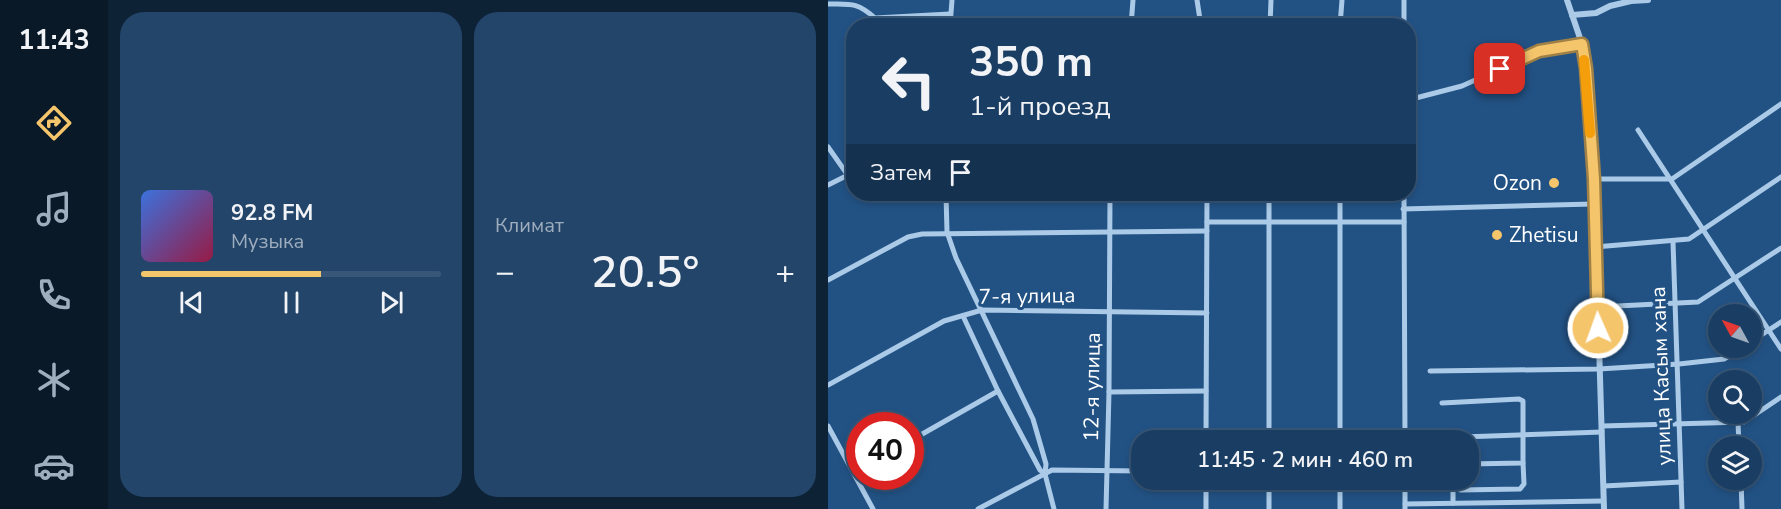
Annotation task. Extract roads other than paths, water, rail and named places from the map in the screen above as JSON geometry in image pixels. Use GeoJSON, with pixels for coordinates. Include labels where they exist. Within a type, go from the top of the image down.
{"type":"FeatureCollection","features":[{"type":"Feature","properties":{"kind":"street"},"geometry":{"type":"LineString","coordinates":[[950,18],[952,0]]}},
{"type":"Feature","properties":{"kind":"street"},"geometry":{"type":"LineString","coordinates":[[1131,18],[1132,0]]}},
{"type":"Feature","properties":{"kind":"street"},"geometry":{"type":"LineString","coordinates":[[1197,0],[1200,18]]}},
{"type":"Feature","properties":{"kind":"street"},"geometry":{"type":"LineString","coordinates":[[1270,18],[1271,0]]}},
{"type":"Feature","properties":{"kind":"street"},"geometry":{"type":"LineString","coordinates":[[1341,18],[1342,0]]}},
{"type":"Feature","properties":{"kind":"street"},"geometry":{"type":"LineString","coordinates":[[1404,0],[1404,18]]}},
{"type":"Feature","properties":{"kind":"street"},"geometry":{"type":"LineString","coordinates":[[1567,0],[1582,44],[1586,68],[1594,179],[1604,509]]}},
{"type":"Feature","properties":{"kind":"street"},"geometry":{"type":"LineString","coordinates":[[1572,15],[1596,13],[1610,6],[1647,0]]}},
{"type":"Feature","properties":{"kind":"street"},"geometry":{"type":"LineString","coordinates":[[828,4],[851,4],[862,7],[875,18],[950,14]]}},
{"type":"Feature","properties":{"kind":"street"},"geometry":{"type":"LineString","coordinates":[[1416,98],[1462,86],[1539,51],[1582,44]]}},
{"type":"Feature","properties":{"kind":"street"},"geometry":{"type":"LineString","coordinates":[[1594,179],[1672,179],[1781,104]]}},
{"type":"Feature","properties":{"kind":"street"},"geometry":{"type":"LineString","coordinates":[[1638,130],[1781,349]]}},
{"type":"Feature","properties":{"kind":"street"},"geometry":{"type":"LineString","coordinates":[[828,147],[846,168]]}},
{"type":"Feature","properties":{"kind":"street"},"geometry":{"type":"LineString","coordinates":[[828,185],[846,175]]}},
{"type":"Feature","properties":{"kind":"street"},"geometry":{"type":"LineString","coordinates":[[1595,247],[1689,239],[1781,177]]}},
{"type":"Feature","properties":{"kind":"street"},"geometry":{"type":"LineString","coordinates":[[946,201],[946,232],[956,258],[1033,419],[1046,464],[1045,474],[1054,509]]}},
{"type":"Feature","properties":{"kind":"street","name":"12-я улица"},"geometry":{"type":"LineString","coordinates":[[1106,509],[1110,201]]}},
{"type":"Feature","properties":{"kind":"street"},"geometry":{"type":"LineString","coordinates":[[1206,430],[1207,201]]}},
{"type":"Feature","properties":{"kind":"street"},"geometry":{"type":"LineString","coordinates":[[1269,201],[1269,430]]}},
{"type":"Feature","properties":{"kind":"street"},"geometry":{"type":"LineString","coordinates":[[1340,201],[1340,430]]}},
{"type":"Feature","properties":{"kind":"street"},"geometry":{"type":"LineString","coordinates":[[1404,201],[1405,430]]}},
{"type":"Feature","properties":{"kind":"street"},"geometry":{"type":"LineString","coordinates":[[1403,209],[1593,204]]}},
{"type":"Feature","properties":{"kind":"street"},"geometry":{"type":"LineString","coordinates":[[1207,222],[1404,222]]}},
{"type":"Feature","properties":{"kind":"street"},"geometry":{"type":"LineString","coordinates":[[828,280],[908,237],[922,234],[1207,231]]}},
{"type":"Feature","properties":{"kind":"street","name":"улица Касым хана"},"geometry":{"type":"LineString","coordinates":[[1673,242],[1679,364],[1682,509]]}},
{"type":"Feature","properties":{"kind":"street"},"geometry":{"type":"LineString","coordinates":[[1597,307],[1701,301],[1781,248]]}},
{"type":"Feature","properties":{"kind":"street","name":"7-я улица"},"geometry":{"type":"LineString","coordinates":[[828,385],[944,321],[982,310],[1207,313]]}},
{"type":"Feature","properties":{"kind":"street"},"geometry":{"type":"LineString","coordinates":[[963,316],[998,391],[1040,470],[1045,474]]}},
{"type":"Feature","properties":{"kind":"street"},"geometry":{"type":"LineString","coordinates":[[1762,335],[1781,322]]}},
{"type":"Feature","properties":{"kind":"street"},"geometry":{"type":"LineString","coordinates":[[1430,371],[1599,369],[1679,364],[1726,358]]}},
{"type":"Feature","properties":{"kind":"street"},"geometry":{"type":"LineString","coordinates":[[924,433],[998,391]]}},
{"type":"Feature","properties":{"kind":"street"},"geometry":{"type":"LineString","coordinates":[[1109,392],[1206,391]]}},
{"type":"Feature","properties":{"kind":"street"},"geometry":{"type":"LineString","coordinates":[[1762,410],[1781,397]]}},
{"type":"Feature","properties":{"kind":"street"},"geometry":{"type":"LineString","coordinates":[[1442,403],[1519,399],[1523,401],[1524,484],[1520,489],[1479,490]]}},
{"type":"Feature","properties":{"kind":"street"},"geometry":{"type":"LineString","coordinates":[[1479,437],[1708,423]]}},
{"type":"Feature","properties":{"kind":"street"},"geometry":{"type":"LineString","coordinates":[[828,426],[846,454]]}},
{"type":"Feature","properties":{"kind":"street"},"geometry":{"type":"LineString","coordinates":[[1479,464],[1523,463]]}},
{"type":"Feature","properties":{"kind":"street"},"geometry":{"type":"LineString","coordinates":[[978,509],[1052,470],[1131,471]]}},
{"type":"Feature","properties":{"kind":"street"},"geometry":{"type":"LineString","coordinates":[[1604,486],[1681,482]]}},
{"type":"Feature","properties":{"kind":"street"},"geometry":{"type":"LineString","coordinates":[[865,490],[873,509]]}},
{"type":"Feature","properties":{"kind":"street"},"geometry":{"type":"LineString","coordinates":[[1206,490],[1206,509]]}},
{"type":"Feature","properties":{"kind":"street"},"geometry":{"type":"LineString","coordinates":[[1269,490],[1269,509]]}},
{"type":"Feature","properties":{"kind":"street"},"geometry":{"type":"LineString","coordinates":[[1340,490],[1340,509]]}},
{"type":"Feature","properties":{"kind":"street"},"geometry":{"type":"LineString","coordinates":[[1405,490],[1405,506],[1604,501]]}},
{"type":"Feature","properties":{"kind":"street"},"geometry":{"type":"LineString","coordinates":[[1453,490],[1453,503]]}},
{"type":"Feature","properties":{"kind":"street"},"geometry":{"type":"LineString","coordinates":[[1741,490],[1742,509]]}},
{"type":"Feature","properties":{"kind":"place","name":"Ozon"},"geometry":{"type":"Point","coordinates":[1554,183]}},
{"type":"Feature","properties":{"kind":"place","name":"Zhetisu"},"geometry":{"type":"Point","coordinates":[1497,235]}}]}
